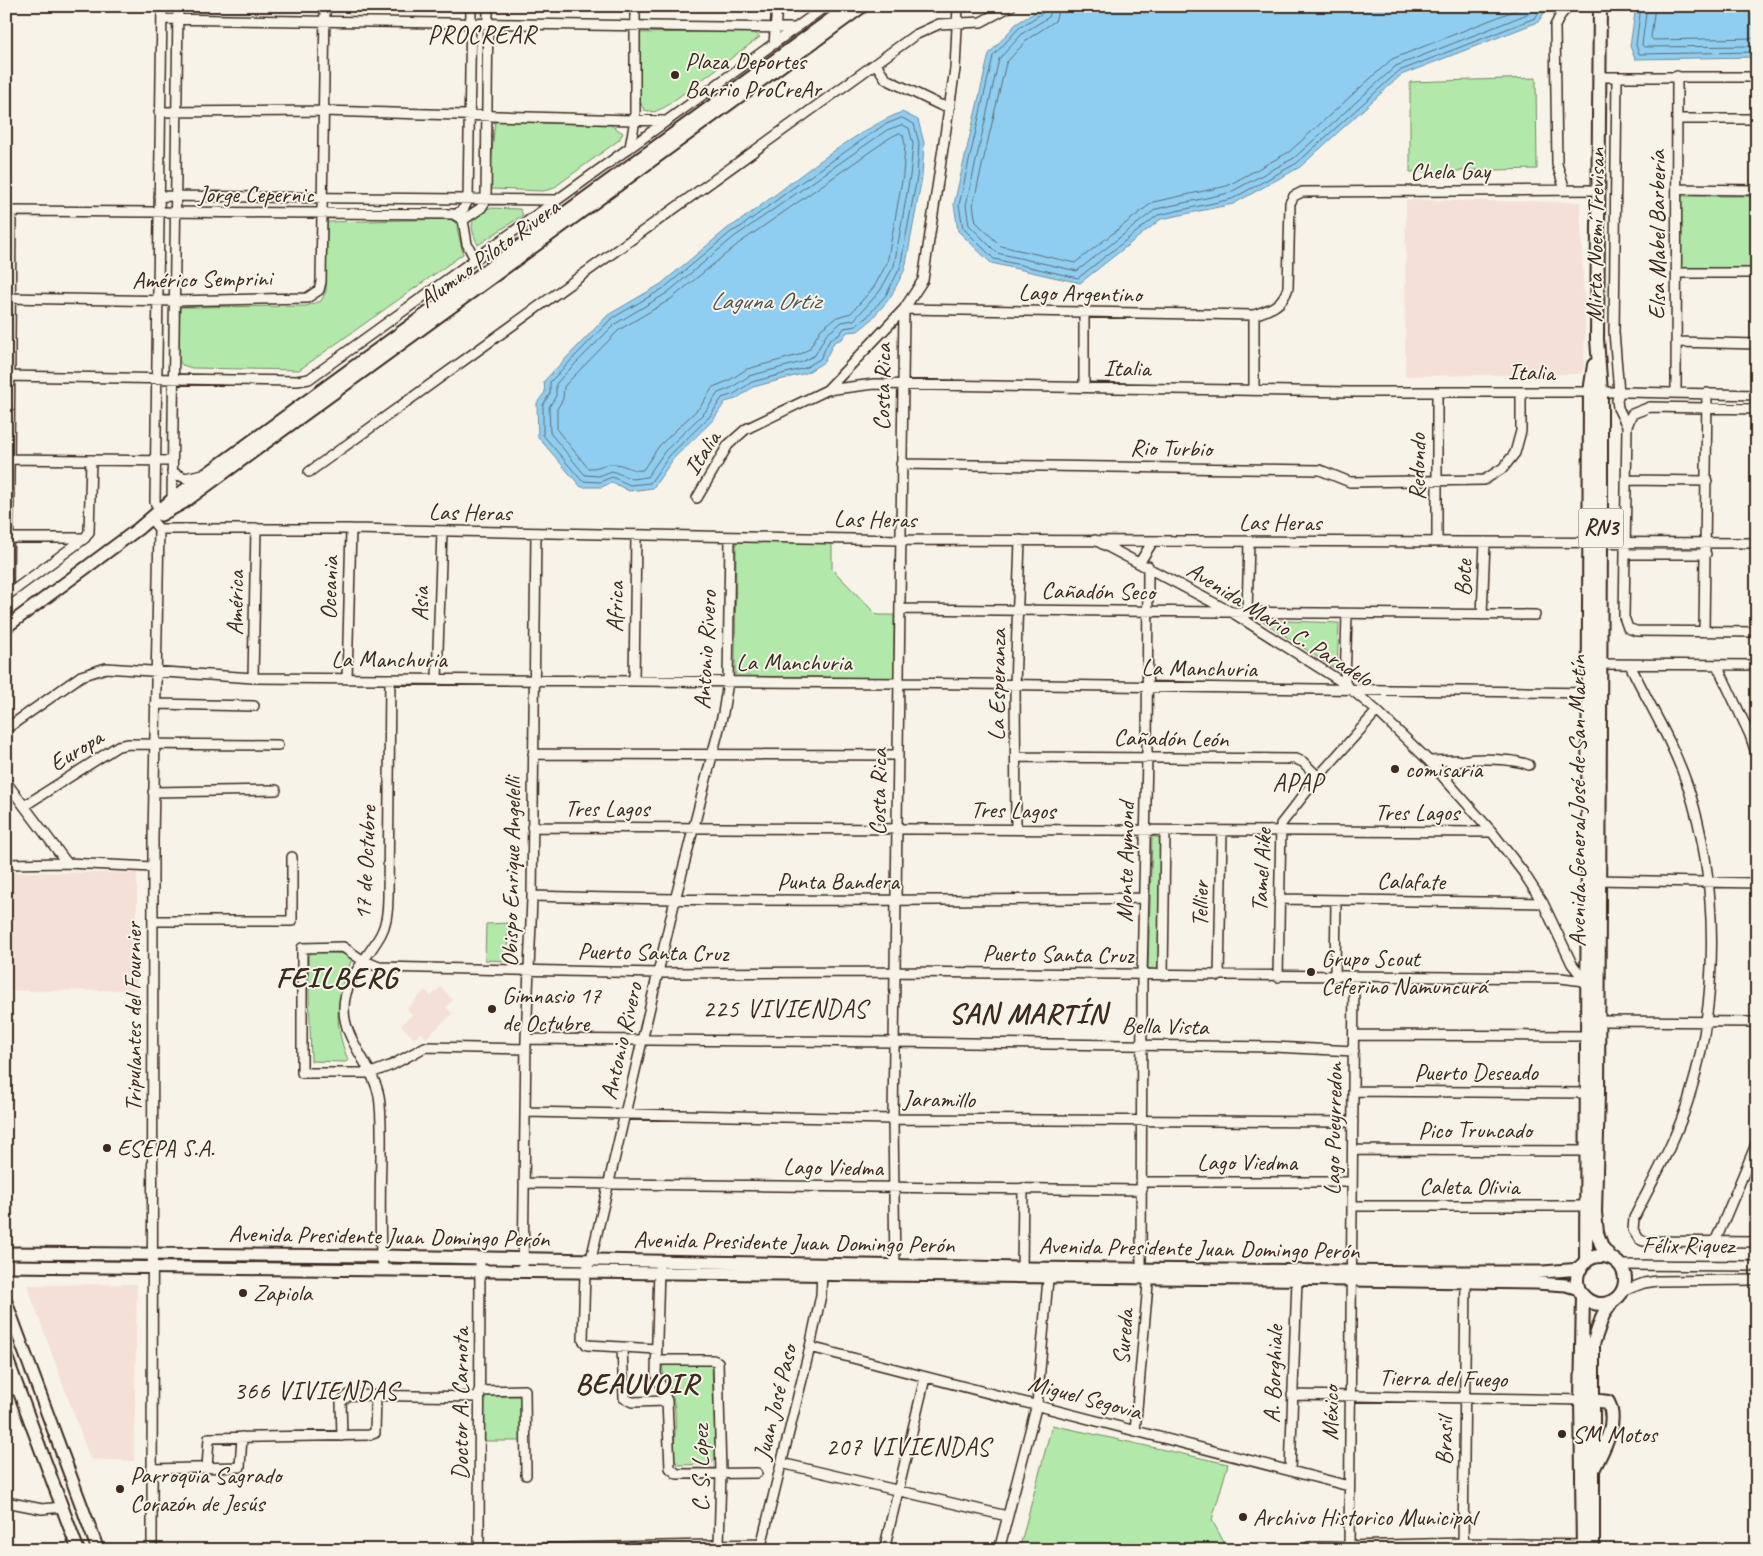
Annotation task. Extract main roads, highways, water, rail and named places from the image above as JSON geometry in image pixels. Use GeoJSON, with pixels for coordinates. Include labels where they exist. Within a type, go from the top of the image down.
{"type":"FeatureCollection","features":[{"type":"Feature","properties":{"kind":"highway","name":"Avenida General José de San Martín"},"geometry":{"type":"LineString","coordinates":[[1588,1547],[1592,1470],[1581,1292],[1578,1282],[1584,1265],[1586,1206],[1591,1151],[1592,1093],[1600,6]]}},
{"type":"Feature","properties":{"kind":"highway","name":"Avenida General José de San Martín"},"geometry":{"type":"LineString","coordinates":[[1600,76],[1604,6]]}},
{"type":"Feature","properties":{"kind":"highway","name":"Avenida General José de San Martín"},"geometry":{"type":"LineString","coordinates":[[1592,982],[1597,1003],[1598,1021],[1592,1036]]}},
{"type":"Feature","properties":{"kind":"highway","name":"Avenida General José de San Martín"},"geometry":{"type":"LineString","coordinates":[[1588,1547],[1587,1400],[1592,1344],[1603,1315],[1623,1291],[1625,1276],[1616,1262],[1602,1247],[1595,1221],[1591,1151]]}},
{"type":"Feature","properties":{"kind":"highway"},"geometry":{"type":"LineString","coordinates":[[1584,1265],[1598,1257],[1616,1262]]}},
{"type":"Feature","properties":{"kind":"highway"},"geometry":{"type":"LineString","coordinates":[[1581,1292],[1597,1304],[1612,1302]]}},
{"type":"Feature","properties":{"kind":"highway"},"geometry":{"type":"LineString","coordinates":[[1587,1400],[1608,1402],[1611,1417],[1604,1448],[1592,1470]]}},
{"type":"Feature","properties":{"kind":"main road","name":"Alumno Piloto Rivera"},"geometry":{"type":"LineString","coordinates":[[6,627],[138,529],[156,519],[208,473],[849,6]]}},
{"type":"Feature","properties":{"kind":"main road","name":"Alumno Piloto Rivera"},"geometry":{"type":"LineString","coordinates":[[173,504],[863,6]]}},
{"type":"Feature","properties":{"kind":"main road","name":"Avenida Presidente Juan Domingo Perón"},"geometry":{"type":"LineString","coordinates":[[6,1253],[380,1256],[894,1264],[1022,1273]]}},
{"type":"Feature","properties":{"kind":"main road","name":"Avenida Presidente Juan Domingo Perón"},"geometry":{"type":"LineString","coordinates":[[1466,1277],[1543,1272],[1584,1265]]}},
{"type":"Feature","properties":{"kind":"main road","name":"Avenida Presidente Juan Domingo Perón"},"geometry":{"type":"LineString","coordinates":[[6,1266],[820,1276],[1143,1273],[1466,1277],[1566,1285],[1581,1292]]}},
{"type":"Feature","properties":{"kind":"main road","name":"Avenida Presidente Juan Domingo Perón"},"geometry":{"type":"LineString","coordinates":[[1143,1273],[1296,1280],[1351,1276]]}},
{"type":"Feature","properties":{"kind":"main road"},"geometry":{"type":"LineString","coordinates":[[6,1302],[98,1550]]}},
{"type":"Feature","properties":{"kind":"main road"},"geometry":{"type":"LineString","coordinates":[[6,1356],[78,1550]]}},
{"type":"Feature","properties":{"kind":"water"},"geometry":{"type":"Polygon","coordinates":[[[1045,6],[1549,6],[1538,22],[1401,75],[1300,167],[1233,204],[1161,219],[1080,283],[991,263],[958,231],[954,204],[989,54],[1016,24],[1045,6]]]}},
{"type":"Feature","properties":{"kind":"water"},"geometry":{"type":"Polygon","coordinates":[[[1636,6],[1757,6],[1757,57],[1635,59],[1630,46],[1636,6]]]}},
{"type":"Feature","properties":{"kind":"water","name":"Laguna Ortiz"},"geometry":{"type":"Polygon","coordinates":[[[902,112],[918,120],[924,143],[922,177],[905,269],[890,298],[869,322],[858,331],[847,332],[842,339],[834,342],[824,362],[806,373],[753,387],[736,399],[725,402],[714,419],[674,458],[653,488],[629,491],[612,482],[602,487],[581,487],[538,437],[537,403],[545,392],[544,381],[608,315],[661,284],[728,228],[839,148],[871,127],[902,112]]]}},
{"type":"Feature","properties":{"kind":"place","name":"Plaza Deportes Barrio ProCreAr"},"geometry":{"type":"Point","coordinates":[675,75]}},
{"type":"Feature","properties":{"kind":"place","name":"comisaria"},"geometry":{"type":"Point","coordinates":[1395,769]}},
{"type":"Feature","properties":{"kind":"place","name":"Grupo Scout Ceferino Namuncurá"},"geometry":{"type":"Point","coordinates":[1311,972]}},
{"type":"Feature","properties":{"kind":"place","name":"Gimnasio 17 de Octubre"},"geometry":{"type":"Point","coordinates":[492,1009]}},
{"type":"Feature","properties":{"kind":"place","name":"ESEPA S.A."},"geometry":{"type":"Point","coordinates":[107,1148]}},
{"type":"Feature","properties":{"kind":"place","name":"Zapiola"},"geometry":{"type":"Point","coordinates":[243,1293]}},
{"type":"Feature","properties":{"kind":"place","name":"SM Motos"},"geometry":{"type":"Point","coordinates":[1562,1434]}},
{"type":"Feature","properties":{"kind":"place","name":"Parroquia Sagrado Corazón de Jesús"},"geometry":{"type":"Point","coordinates":[120,1489]}},
{"type":"Feature","properties":{"kind":"place","name":"Archivo Historico Municipal"},"geometry":{"type":"Point","coordinates":[1243,1517]}},
{"type":"Feature","properties":{"kind":"district","name":"PROCREAR"},"geometry":{"type":"Point","coordinates":[482,35]}},
{"type":"Feature","properties":{"kind":"district","name":"APAP"},"geometry":{"type":"Point","coordinates":[1298,783]}},
{"type":"Feature","properties":{"kind":"district","name":"FEILBERG"},"geometry":{"type":"Point","coordinates":[337,977]}},
{"type":"Feature","properties":{"kind":"district","name":"225 VIVIENDAS"},"geometry":{"type":"Point","coordinates":[785,1009]}},
{"type":"Feature","properties":{"kind":"district","name":"SAN MARTÍN"},"geometry":{"type":"Point","coordinates":[1028,1013]}},
{"type":"Feature","properties":{"kind":"district","name":"BEAUVOIR"},"geometry":{"type":"Point","coordinates":[637,1383]}},
{"type":"Feature","properties":{"kind":"district","name":"366 VIVIENDAS"},"geometry":{"type":"Point","coordinates":[316,1391]}},
{"type":"Feature","properties":{"kind":"district","name":"207 VIVIENDAS"},"geometry":{"type":"Point","coordinates":[908,1447]}}]}
